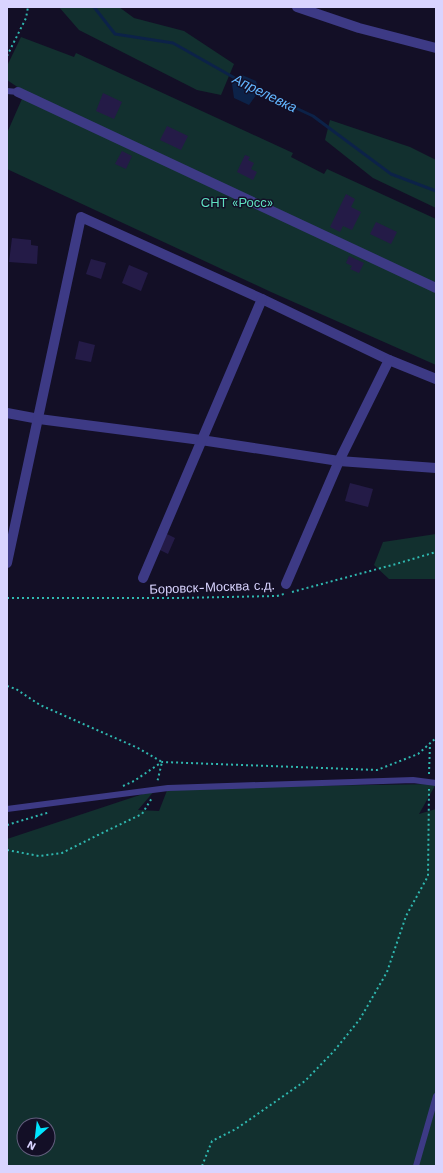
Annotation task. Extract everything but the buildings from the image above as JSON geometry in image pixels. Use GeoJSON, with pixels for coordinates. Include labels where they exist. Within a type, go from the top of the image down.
{"type":"FeatureCollection","features":[{"type":"Feature","properties":{"kind":"street"},"geometry":{"type":"LineString","coordinates":[[297,7],[359,28],[436,48]]}},
{"type":"Feature","properties":{"kind":"street"},"geometry":{"type":"LineString","coordinates":[[18,92],[436,288]]}},
{"type":"Feature","properties":{"kind":"street"},"geometry":{"type":"LineString","coordinates":[[7,563],[39,420],[81,218],[262,299],[389,360],[436,379]]}},
{"type":"Feature","properties":{"kind":"street"},"geometry":{"type":"LineString","coordinates":[[143,578],[262,299]]}},
{"type":"Feature","properties":{"kind":"street"},"geometry":{"type":"LineString","coordinates":[[287,590],[339,460],[389,360]]}},
{"type":"Feature","properties":{"kind":"street"},"geometry":{"type":"LineString","coordinates":[[7,413],[39,420],[201,440],[339,460],[436,468]]}},
{"type":"Feature","properties":{"kind":"lane"},"geometry":{"type":"LineString","coordinates":[[7,91],[18,92]]}},
{"type":"Feature","properties":{"kind":"lane"},"geometry":{"type":"LineString","coordinates":[[7,809],[176,787],[413,780],[433,783]]}},
{"type":"Feature","properties":{"kind":"lane"},"geometry":{"type":"LineString","coordinates":[[416,1166],[436,1096]]}},
{"type":"Feature","properties":{"kind":"path"},"geometry":{"type":"LineString","coordinates":[[7,56],[26,18],[28,7]]}},
{"type":"Feature","properties":{"kind":"path","name":"Боровск-Москва с.д."},"geometry":{"type":"LineString","coordinates":[[7,598],[176,598],[276,596],[287,590],[396,564],[436,552]]}},
{"type":"Feature","properties":{"kind":"path"},"geometry":{"type":"LineString","coordinates":[[7,686],[16,689],[40,705],[138,748],[162,762],[377,770],[418,754],[436,738]]}},
{"type":"Feature","properties":{"kind":"path"},"geometry":{"type":"LineString","coordinates":[[202,1166],[212,1141],[236,1129],[305,1080],[334,1051],[360,1018],[387,972],[406,916],[428,876],[433,783],[430,744]]}},
{"type":"Feature","properties":{"kind":"path"},"geometry":{"type":"LineString","coordinates":[[121,787],[134,781],[162,762]]}},
{"type":"Feature","properties":{"kind":"path"},"geometry":{"type":"LineString","coordinates":[[7,850],[39,856],[62,853],[142,814],[152,798],[162,762]]}},
{"type":"Feature","properties":{"kind":"path"},"geometry":{"type":"LineString","coordinates":[[7,825],[50,812]]}},
{"type":"Feature","properties":{"kind":"green space"},"geometry":{"type":"Polygon","coordinates":[[[59,7],[119,7],[134,18],[184,31],[234,64],[221,95],[197,90],[79,30],[59,7]]]}},
{"type":"Feature","properties":{"kind":"green space","name":"СНТ «Росс»"},"geometry":{"type":"Polygon","coordinates":[[[21,37],[74,57],[76,53],[293,153],[291,157],[324,174],[327,169],[436,219],[436,365],[271,292],[7,169],[7,133],[25,92],[7,80],[7,66],[21,37]]]}},
{"type":"Feature","properties":{"kind":"green space"},"geometry":{"type":"Polygon","coordinates":[[[330,120],[410,147],[436,160],[436,208],[373,178],[325,140],[330,120]]]}},
{"type":"Feature","properties":{"kind":"green space"},"geometry":{"type":"Polygon","coordinates":[[[436,534],[436,579],[389,579],[374,565],[383,542],[436,534]]]}},
{"type":"Feature","properties":{"kind":"green space"},"geometry":{"type":"Polygon","coordinates":[[[436,784],[419,814],[436,809],[436,1166],[7,1166],[7,839],[155,790],[138,810],[159,811],[168,788],[436,784]]]}},
{"type":"Feature","properties":{"kind":"water"},"geometry":{"type":"Polygon","coordinates":[[[242,75],[256,81],[259,91],[249,105],[234,98],[232,84],[242,75]]]}},
{"type":"Feature","properties":{"kind":"waterway","name":"Апрелевка"},"geometry":{"type":"LineString","coordinates":[[94,7],[115,34],[173,43],[240,81]]}},
{"type":"Feature","properties":{"kind":"waterway","name":"Апрелевка"},"geometry":{"type":"LineString","coordinates":[[257,90],[313,116],[391,174],[436,191]]}}]}
